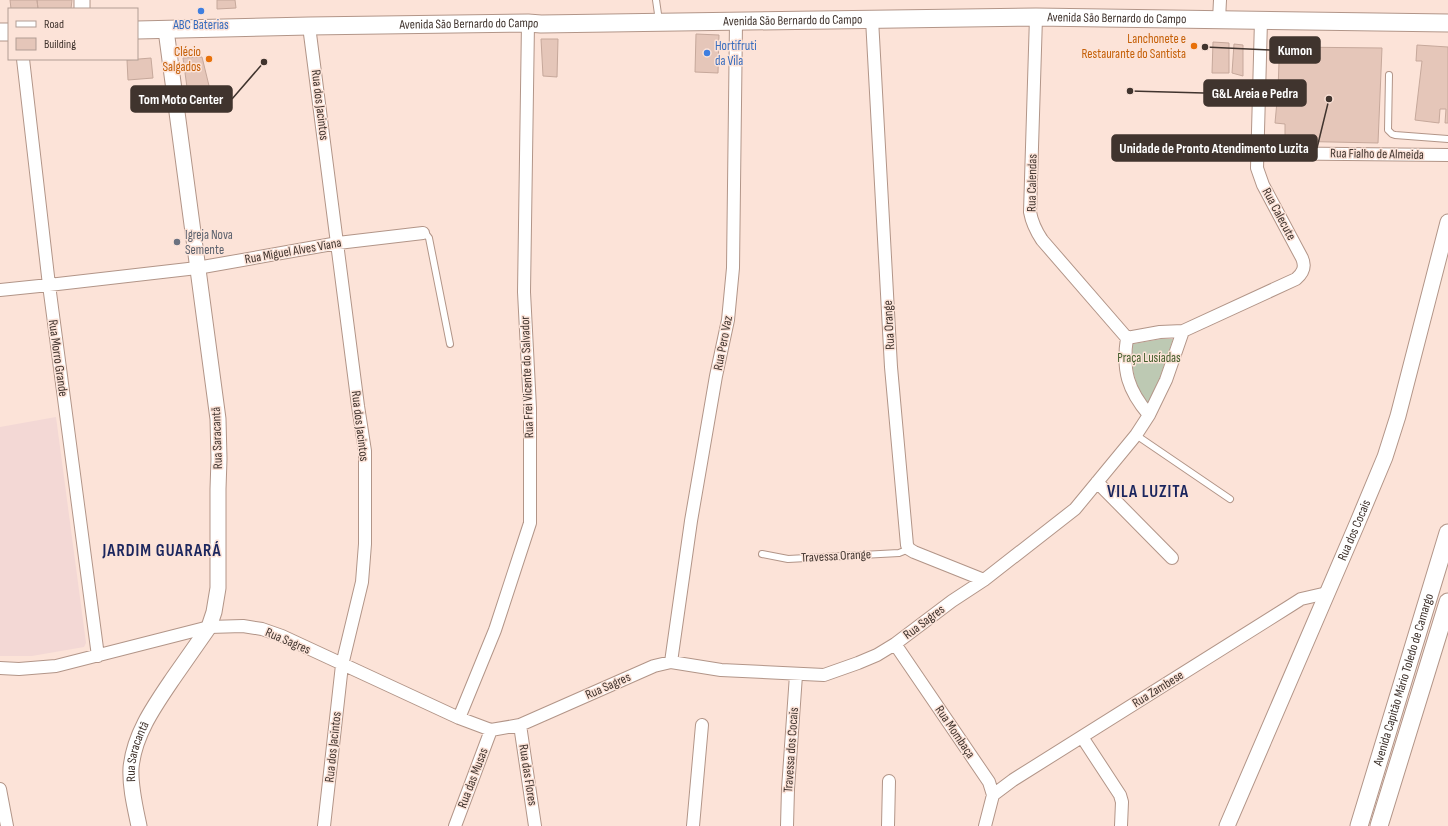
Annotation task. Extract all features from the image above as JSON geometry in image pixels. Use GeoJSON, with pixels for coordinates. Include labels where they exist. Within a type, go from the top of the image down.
{"type":"FeatureCollection","features":[{"type":"Feature","properties":{"kind":"main road","name":"Avenida São Bernardo do Campo"},"geometry":{"type":"LineString","coordinates":[[138,30],[309,26],[659,23],[1036,17],[1448,23]]}},
{"type":"Feature","properties":{"kind":"main road","name":"Avenida Capitão Mário Toledo de Camargo"},"geometry":{"type":"LineString","coordinates":[[1359,826],[1448,533]]}},
{"type":"Feature","properties":{"kind":"main road","name":"Avenida Capitão Mário Toledo de Camargo"},"geometry":{"type":"LineString","coordinates":[[1379,826],[1448,602]]}},
{"type":"Feature","properties":{"kind":"street"},"geometry":{"type":"LineString","coordinates":[[1219,20],[1220,0]]}},
{"type":"Feature","properties":{"kind":"street","name":"Rua Calendas"},"geometry":{"type":"LineString","coordinates":[[1036,17],[1030,212],[1032,221],[1042,240],[1127,338]]}},
{"type":"Feature","properties":{"kind":"street","name":"Rua Orange"},"geometry":{"type":"LineString","coordinates":[[872,19],[891,367],[906,533],[909,549]]}},
{"type":"Feature","properties":{"kind":"street","name":"Rua Calecute"},"geometry":{"type":"LineString","coordinates":[[1183,332],[1296,279],[1304,270],[1302,258],[1258,174],[1257,153],[1261,20]]}},
{"type":"Feature","properties":{"kind":"street","name":"Rua Pero Vaz"},"geometry":{"type":"LineString","coordinates":[[671,662],[691,521],[730,305],[733,268],[736,22]]}},
{"type":"Feature","properties":{"kind":"street","name":"Rua Frei Vicente do Salvador"},"geometry":{"type":"LineString","coordinates":[[459,718],[495,630],[530,523],[530,408],[524,292],[528,23]]}},
{"type":"Feature","properties":{"kind":"street","name":"Rua dos Jacintos"},"geometry":{"type":"LineString","coordinates":[[309,26],[358,406],[366,450],[366,544],[362,582],[342,665],[324,826]]}},
{"type":"Feature","properties":{"kind":"street","name":"Rua Saracantã"},"geometry":{"type":"LineString","coordinates":[[139,826],[132,792],[131,768],[136,747],[143,727],[155,705],[209,627],[214,612],[218,588],[218,418],[166,30]]}},
{"type":"Feature","properties":{"kind":"street","name":"Rua Morro Grande"},"geometry":{"type":"LineString","coordinates":[[23,60],[49,285],[98,656]]}},
{"type":"Feature","properties":{"kind":"street","name":"Rua Fialho de Almeida"},"geometry":{"type":"LineString","coordinates":[[1257,153],[1448,155]]}},
{"type":"Feature","properties":{"kind":"street","name":"Rua dos Cocais"},"geometry":{"type":"LineString","coordinates":[[1227,826],[1385,457],[1398,416],[1448,222]]}},
{"type":"Feature","properties":{"kind":"street","name":"Rua Miguel Alves Viana"},"geometry":{"type":"LineString","coordinates":[[0,290],[197,268],[338,243],[423,233]]}},
{"type":"Feature","properties":{"kind":"street"},"geometry":{"type":"LineString","coordinates":[[1160,332],[1183,332],[1166,380],[1149,415],[1138,402],[1130,388],[1126,372],[1125,355],[1127,338],[1160,332]]}},
{"type":"Feature","properties":{"kind":"street","name":"Rua Sagres"},"geometry":{"type":"LineString","coordinates":[[0,668],[24,669],[56,666],[209,627],[243,626],[262,629],[282,636],[459,718],[491,730],[520,725],[654,666],[671,662],[721,670],[796,675],[824,675],[877,655],[895,644],[952,601],[984,580],[1075,509],[1136,435],[1149,415]]}},
{"type":"Feature","properties":{"kind":"street"},"geometry":{"type":"LineString","coordinates":[[1097,482],[1172,558]]}},
{"type":"Feature","properties":{"kind":"street"},"geometry":{"type":"LineString","coordinates":[[909,549],[925,557],[984,580]]}},
{"type":"Feature","properties":{"kind":"street","name":"Rua Zambese"},"geometry":{"type":"LineString","coordinates":[[993,795],[1013,780],[1290,606],[1302,599],[1327,593]]}},
{"type":"Feature","properties":{"kind":"street","name":"Rua Mombaça"},"geometry":{"type":"LineString","coordinates":[[895,644],[982,771],[989,782],[993,795]]}},
{"type":"Feature","properties":{"kind":"street","name":"Travessa dos Cocais"},"geometry":{"type":"LineString","coordinates":[[787,826],[788,789],[796,675]]}},
{"type":"Feature","properties":{"kind":"street","name":"Rua das Flores"},"geometry":{"type":"LineString","coordinates":[[520,725],[536,826]]}},
{"type":"Feature","properties":{"kind":"street"},"geometry":{"type":"LineString","coordinates":[[693,826],[702,725]]}},
{"type":"Feature","properties":{"kind":"street","name":"Rua das Musas"},"geometry":{"type":"LineString","coordinates":[[455,826],[491,730]]}},
{"type":"Feature","properties":{"kind":"street"},"geometry":{"type":"LineString","coordinates":[[1082,737],[1120,796],[1122,809],[1121,826]]}},
{"type":"Feature","properties":{"kind":"street"},"geometry":{"type":"LineString","coordinates":[[888,826],[889,782]]}},
{"type":"Feature","properties":{"kind":"street"},"geometry":{"type":"LineString","coordinates":[[0,789],[7,826]]}},
{"type":"Feature","properties":{"kind":"street"},"geometry":{"type":"LineString","coordinates":[[985,826],[993,795]]}},
{"type":"Feature","properties":{"kind":"lane"},"geometry":{"type":"LineString","coordinates":[[656,0],[659,23]]}},
{"type":"Feature","properties":{"kind":"lane"},"geometry":{"type":"LineString","coordinates":[[1389,75],[1389,132],[1395,135],[1448,139]]}},
{"type":"Feature","properties":{"kind":"lane","name":"Rua Miguel Alves Viana"},"geometry":{"type":"LineString","coordinates":[[423,233],[429,238],[450,344]]}},
{"type":"Feature","properties":{"kind":"lane"},"geometry":{"type":"LineString","coordinates":[[1136,435],[1230,499]]}},
{"type":"Feature","properties":{"kind":"lane","name":"Travessa Orange"},"geometry":{"type":"LineString","coordinates":[[762,554],[788,559],[822,558],[899,553],[909,549]]}},
{"type":"Feature","properties":{"kind":"shaded area"},"geometry":{"type":"Polygon","coordinates":[[[56,417],[86,643],[84,647],[32,656],[0,656],[0,427],[56,417]]]}},
{"type":"Feature","properties":{"kind":"green space","name":"Praça Lusíadas"},"geometry":{"type":"Polygon","coordinates":[[[1161,339],[1173,339],[1160,377],[1148,403],[1139,390],[1134,375],[1132,360],[1133,344],[1161,339]]]}},
{"type":"Feature","properties":{"kind":"building"},"geometry":{"type":"Polygon","coordinates":[[[10,0],[37,0],[38,8],[11,8],[10,0]]]}},
{"type":"Feature","properties":{"kind":"building"},"geometry":{"type":"Polygon","coordinates":[[[37,0],[72,0],[71,8],[38,8],[37,0]]]}},
{"type":"Feature","properties":{"kind":"building"},"geometry":{"type":"Polygon","coordinates":[[[217,0],[235,0],[236,8],[217,9],[217,0]]]}},
{"type":"Feature","properties":{"kind":"building","name":"Hortifruti da Vila"},"geometry":{"type":"Polygon","coordinates":[[[696,34],[719,35],[718,73],[695,72],[696,34]]]}},
{"type":"Feature","properties":{"kind":"building"},"geometry":{"type":"Polygon","coordinates":[[[541,39],[558,39],[557,77],[543,76],[541,39]]]}},
{"type":"Feature","properties":{"kind":"building"},"geometry":{"type":"Polygon","coordinates":[[[1213,42],[1229,43],[1229,73],[1212,73],[1213,42]]]}},
{"type":"Feature","properties":{"kind":"building"},"geometry":{"type":"Polygon","coordinates":[[[1234,44],[1243,45],[1243,76],[1232,73],[1234,44]]]}},
{"type":"Feature","properties":{"kind":"building"},"geometry":{"type":"Polygon","coordinates":[[[1417,45],[1448,47],[1448,123],[1445,123],[1446,109],[1440,109],[1439,123],[1415,120],[1422,61],[1416,61],[1417,45]]]}},
{"type":"Feature","properties":{"kind":"building"},"geometry":{"type":"Polygon","coordinates":[[[1290,47],[1382,48],[1378,143],[1285,141],[1285,124],[1275,123],[1279,62],[1290,62],[1290,47]]]}},
{"type":"Feature","properties":{"kind":"building"},"geometry":{"type":"Polygon","coordinates":[[[202,57],[212,98],[189,102],[183,58],[202,57]]]}},
{"type":"Feature","properties":{"kind":"building"},"geometry":{"type":"Polygon","coordinates":[[[151,58],[153,78],[128,80],[127,60],[151,58]]]}},
{"type":"Feature","properties":{"kind":"place","name":"ABC Baterias"},"geometry":{"type":"Point","coordinates":[201,11]}},
{"type":"Feature","properties":{"kind":"place","name":"Lanchonete e Restaurante do Santista"},"geometry":{"type":"Point","coordinates":[1194,46]}},
{"type":"Feature","properties":{"kind":"place","name":"Kumon"},"geometry":{"type":"Point","coordinates":[1205,47]}},
{"type":"Feature","properties":{"kind":"place","name":"Hortifruti da Vila"},"geometry":{"type":"Point","coordinates":[707,53]}},
{"type":"Feature","properties":{"kind":"place","name":"Clécio Salgados"},"geometry":{"type":"Point","coordinates":[209,59]}},
{"type":"Feature","properties":{"kind":"place","name":"Tom Moto Center"},"geometry":{"type":"Point","coordinates":[264,62]}},
{"type":"Feature","properties":{"kind":"place","name":"G&L Areia e Pedra"},"geometry":{"type":"Point","coordinates":[1130,91]}},
{"type":"Feature","properties":{"kind":"place","name":"Unidade de Pronto Atendimento Luzita"},"geometry":{"type":"Point","coordinates":[1329,99]}},
{"type":"Feature","properties":{"kind":"place","name":"Igreja Nova Semente"},"geometry":{"type":"Point","coordinates":[177,242]}},
{"type":"Feature","properties":{"kind":"district","name":"VILA LUZITA"},"geometry":{"type":"Point","coordinates":[1148,492]}},
{"type":"Feature","properties":{"kind":"district","name":"JARDIM GUARARÁ"},"geometry":{"type":"Point","coordinates":[162,551]}}]}
